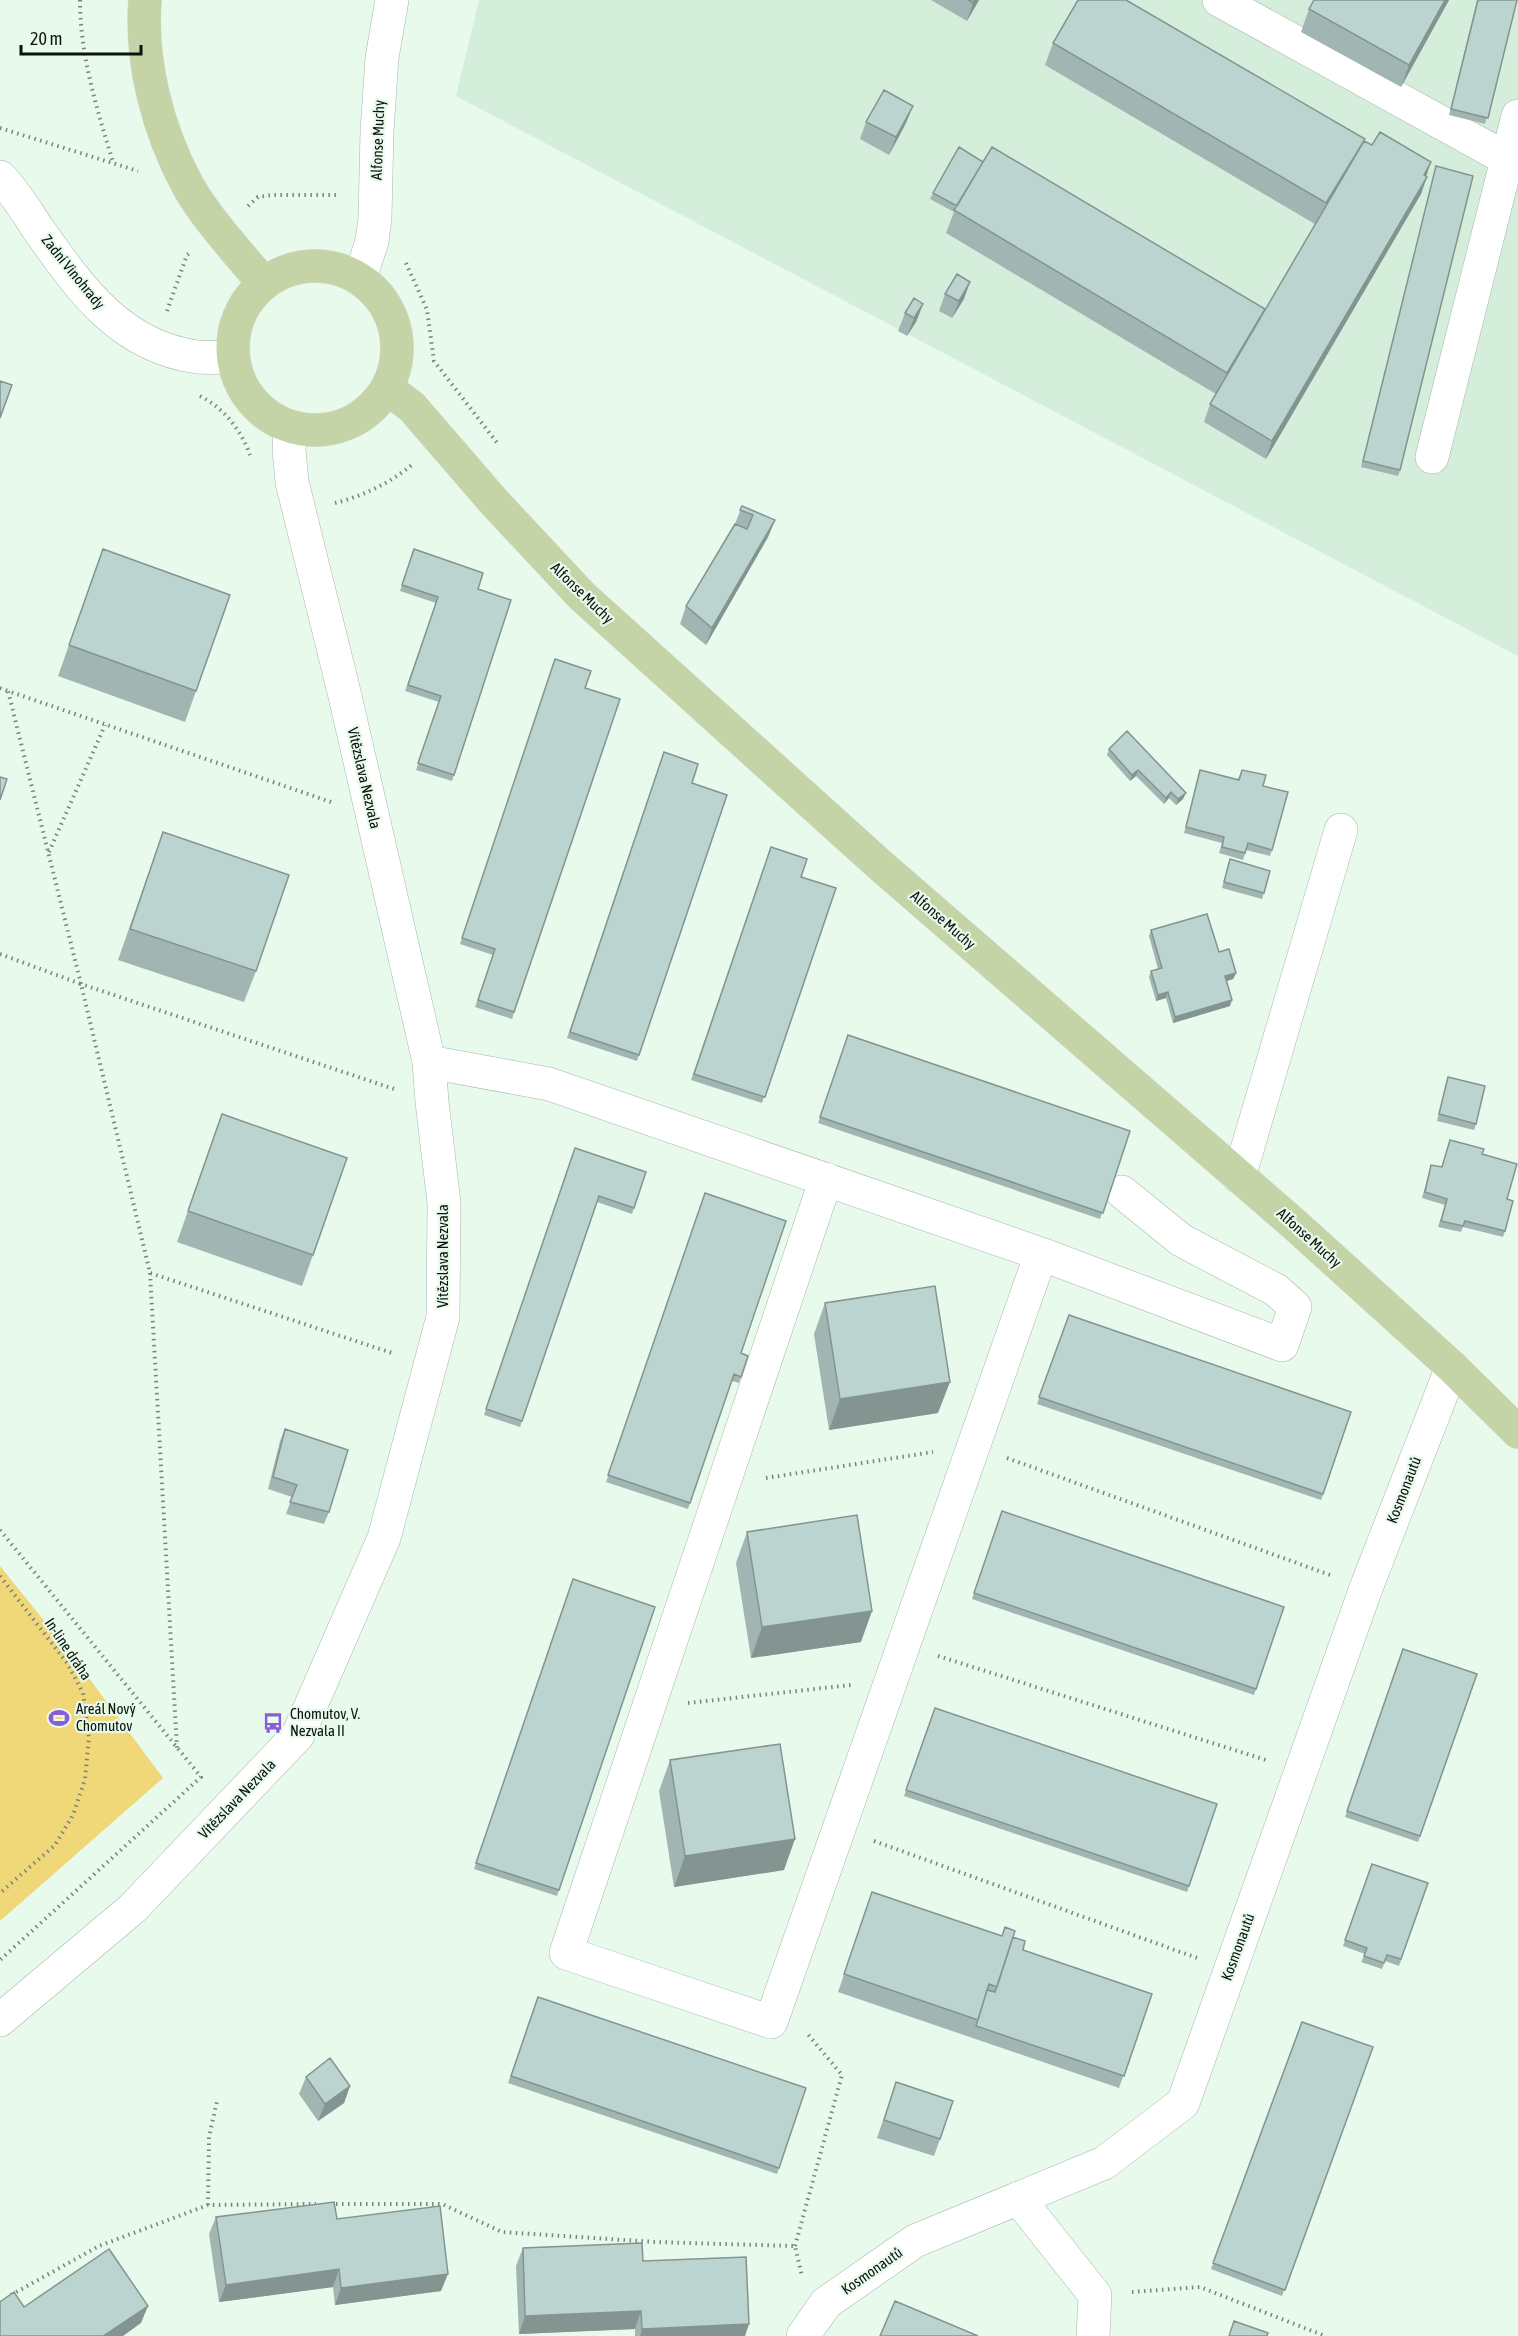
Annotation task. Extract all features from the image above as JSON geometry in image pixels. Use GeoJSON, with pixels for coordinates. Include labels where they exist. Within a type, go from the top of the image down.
{"type":"FeatureCollection","features":[{"type":"Feature","properties":{"kind":"main road"},"geometry":{"type":"LineString","coordinates":[[145,0],[150,81],[159,117],[172,153],[189,187],[264,284]]}},
{"type":"Feature","properties":{"kind":"main road"},"geometry":{"type":"LineString","coordinates":[[321,266],[341,270],[360,279],[375,292],[388,309],[395,328],[397,348],[395,369],[387,388],[362,416],[328,430],[290,427],[273,418],[258,407],[246,392],[237,375],[233,357],[234,336],[239,316],[249,298],[281,273],[301,267],[321,266]]}},
{"type":"Feature","properties":{"kind":"main road","name":"Alfonse Muchy"},"geometry":{"type":"LineString","coordinates":[[387,388],[412,407],[495,503],[582,596],[880,865],[1239,1177],[1452,1367],[1518,1431]]}},
{"type":"Feature","properties":{"kind":"street","name":"Alfonse Muchy"},"geometry":{"type":"LineString","coordinates":[[360,279],[372,241],[375,218],[377,131],[382,58],[392,0]]}},
{"type":"Feature","properties":{"kind":"street"},"geometry":{"type":"LineString","coordinates":[[1219,0],[1507,159]]}},
{"type":"Feature","properties":{"kind":"street"},"geometry":{"type":"LineString","coordinates":[[1432,457],[1518,116]]}},
{"type":"Feature","properties":{"kind":"street","name":"Zadní Vinohrady"},"geometry":{"type":"LineString","coordinates":[[0,177],[69,273],[117,323],[131,334],[155,347],[177,353],[200,357],[233,357]]}},
{"type":"Feature","properties":{"kind":"street","name":"Vítězslava Nezvala"},"geometry":{"type":"LineString","coordinates":[[0,2020],[134,1908],[298,1735],[384,1538],[443,1317],[444,1203],[429,1062],[300,512],[290,465],[290,427]]}},
{"type":"Feature","properties":{"kind":"street"},"geometry":{"type":"LineString","coordinates":[[1239,1177],[1341,830]]}},
{"type":"Feature","properties":{"kind":"street"},"geometry":{"type":"LineString","coordinates":[[429,1062],[549,1084],[1041,1254],[1282,1345],[1295,1307],[1276,1290],[1181,1240],[1122,1192]]}},
{"type":"Feature","properties":{"kind":"street"},"geometry":{"type":"LineString","coordinates":[[825,1179],[567,1953],[775,2010],[1041,1254]]}},
{"type":"Feature","properties":{"kind":"street","name":"Kosmonautů"},"geometry":{"type":"LineString","coordinates":[[808,2329],[826,2303],[915,2241],[1104,2163],[1183,2103],[1366,1588],[1452,1367]]}},
{"type":"Feature","properties":{"kind":"street"},"geometry":{"type":"LineString","coordinates":[[1018,2198],[1095,2295],[1093,2336]]}},
{"type":"Feature","properties":{"kind":"path"},"geometry":{"type":"LineString","coordinates":[[80,0],[84,53],[92,91],[113,163]]}},
{"type":"Feature","properties":{"kind":"path"},"geometry":{"type":"LineString","coordinates":[[0,128],[137,171],[143,180]]}},
{"type":"Feature","properties":{"kind":"path"},"geometry":{"type":"LineString","coordinates":[[181,246],[187,255]]}},
{"type":"Feature","properties":{"kind":"path"},"geometry":{"type":"LineString","coordinates":[[405,252],[411,278],[427,310],[434,361],[502,450]]}},
{"type":"Feature","properties":{"kind":"path"},"geometry":{"type":"LineString","coordinates":[[190,392],[221,411],[236,426],[253,464]]}},
{"type":"Feature","properties":{"kind":"path"},"geometry":{"type":"LineString","coordinates":[[300,512],[339,502],[379,487],[398,476],[473,413]]}},
{"type":"Feature","properties":{"kind":"path"},"geometry":{"type":"LineString","coordinates":[[0,688],[373,817]]}},
{"type":"Feature","properties":{"kind":"path"},"geometry":{"type":"LineString","coordinates":[[8,691],[150,1273],[177,1748]]}},
{"type":"Feature","properties":{"kind":"path"},"geometry":{"type":"LineString","coordinates":[[49,852],[105,724]]}},
{"type":"Feature","properties":{"kind":"path"},"geometry":{"type":"LineString","coordinates":[[0,954],[81,984],[432,1102]]}},
{"type":"Feature","properties":{"kind":"path"},"geometry":{"type":"LineString","coordinates":[[150,1273],[429,1366]]}},
{"type":"Feature","properties":{"kind":"path"},"geometry":{"type":"LineString","coordinates":[[724,1484],[974,1446],[1366,1588]]}},
{"type":"Feature","properties":{"kind":"path"},"geometry":{"type":"LineString","coordinates":[[0,1530],[201,1777],[0,1960]]}},
{"type":"Feature","properties":{"kind":"path","name":"In-line dráha"},"geometry":{"type":"LineString","coordinates":[[0,1576],[67,1664],[83,1693],[89,1738],[85,1779],[74,1815],[55,1845],[0,1893]]}},
{"type":"Feature","properties":{"kind":"path"},"geometry":{"type":"LineString","coordinates":[[903,1645],[1301,1771]]}},
{"type":"Feature","properties":{"kind":"path"},"geometry":{"type":"LineString","coordinates":[[649,1707],[891,1680]]}},
{"type":"Feature","properties":{"kind":"path"},"geometry":{"type":"LineString","coordinates":[[839,1828],[1230,1970]]}},
{"type":"Feature","properties":{"kind":"path"},"geometry":{"type":"LineString","coordinates":[[775,2010],[842,2075],[795,2246],[808,2329]]}},
{"type":"Feature","properties":{"kind":"path"},"geometry":{"type":"LineString","coordinates":[[208,2205],[209,2137],[217,2101]]}},
{"type":"Feature","properties":{"kind":"path"},"geometry":{"type":"LineString","coordinates":[[10,2296],[99,2246],[208,2205],[442,2204],[502,2232],[655,2242],[795,2246]]}},
{"type":"Feature","properties":{"kind":"path"},"geometry":{"type":"LineString","coordinates":[[1095,2295],[1200,2287],[1324,2336]]}},
{"type":"Feature","properties":{"kind":"shaded area"},"geometry":{"type":"Polygon","coordinates":[[[479,0],[1518,0],[1518,656],[456,96],[479,0]]]}},
{"type":"Feature","properties":{"kind":"shaded area","name":"Areál Nový Chomutov"},"geometry":{"type":"Polygon","coordinates":[[[0,1566],[74,1658],[163,1778],[0,1921],[0,1566]]]}},
{"type":"Feature","properties":{"kind":"building"},"geometry":{"type":"Polygon","coordinates":[[[1078,0],[1126,0],[1365,139],[1326,203],[1053,43],[1078,0]]]}},
{"type":"Feature","properties":{"kind":"building"},"geometry":{"type":"Polygon","coordinates":[[[1314,0],[1445,0],[1409,65],[1309,9],[1314,0]]]}},
{"type":"Feature","properties":{"kind":"building"},"geometry":{"type":"Polygon","coordinates":[[[1478,0],[1517,0],[1488,118],[1451,109],[1478,0]]]}},
{"type":"Feature","properties":{"kind":"building"},"geometry":{"type":"Polygon","coordinates":[[[884,90],[913,106],[896,137],[866,122],[884,90]]]}},
{"type":"Feature","properties":{"kind":"building"},"geometry":{"type":"Polygon","coordinates":[[[1380,132],[1431,162],[1424,175],[1427,177],[1272,441],[1210,404],[1364,141],[1372,145],[1380,132]]]}},
{"type":"Feature","properties":{"kind":"building"},"geometry":{"type":"Polygon","coordinates":[[[959,147],[983,162],[957,206],[933,193],[959,147]]]}},
{"type":"Feature","properties":{"kind":"building"},"geometry":{"type":"Polygon","coordinates":[[[992,147],[1265,309],[1227,373],[954,210],[992,147]]]}},
{"type":"Feature","properties":{"kind":"building"},"geometry":{"type":"Polygon","coordinates":[[[1436,166],[1473,176],[1400,470],[1363,461],[1436,166]]]}},
{"type":"Feature","properties":{"kind":"building"},"geometry":{"type":"Polygon","coordinates":[[[957,274],[970,282],[959,301],[945,294],[957,274]]]}},
{"type":"Feature","properties":{"kind":"building"},"geometry":{"type":"Polygon","coordinates":[[[914,298],[923,304],[914,318],[905,313],[914,298]]]}},
{"type":"Feature","properties":{"kind":"building"},"geometry":{"type":"Polygon","coordinates":[[[0,381],[12,385],[0,418],[0,381]]]}},
{"type":"Feature","properties":{"kind":"building"},"geometry":{"type":"Polygon","coordinates":[[[742,506],[775,520],[712,628],[686,606],[735,524],[747,529],[753,515],[740,510],[742,506]]]}},
{"type":"Feature","properties":{"kind":"building"},"geometry":{"type":"Polygon","coordinates":[[[103,549],[230,595],[196,691],[69,645],[103,549]]]}},
{"type":"Feature","properties":{"kind":"building"},"geometry":{"type":"Polygon","coordinates":[[[414,549],[483,573],[478,589],[511,600],[454,775],[418,763],[441,696],[408,685],[438,597],[402,585],[414,549]]]}},
{"type":"Feature","properties":{"kind":"building"},"geometry":{"type":"Polygon","coordinates":[[[555,659],[591,671],[585,688],[620,699],[514,1012],[478,1000],[495,949],[462,938],[555,659]]]}},
{"type":"Feature","properties":{"kind":"building"},"geometry":{"type":"Polygon","coordinates":[[[1127,731],[1186,793],[1178,799],[1171,792],[1166,798],[1138,770],[1132,775],[1109,749],[1127,731]]]}},
{"type":"Feature","properties":{"kind":"building"},"geometry":{"type":"Polygon","coordinates":[[[664,752],[698,764],[692,783],[727,795],[639,1055],[570,1032],[664,752]]]}},
{"type":"Feature","properties":{"kind":"building"},"geometry":{"type":"Polygon","coordinates":[[[1200,770],[1239,780],[1242,770],[1266,775],[1263,786],[1288,792],[1272,850],[1248,843],[1245,853],[1222,847],[1224,837],[1186,827],[1200,770]]]}},
{"type":"Feature","properties":{"kind":"building"},"geometry":{"type":"Polygon","coordinates":[[[0,777],[7,779],[0,800],[0,777]]]}},
{"type":"Feature","properties":{"kind":"building"},"geometry":{"type":"Polygon","coordinates":[[[163,832],[289,875],[256,971],[130,929],[163,832]]]}},
{"type":"Feature","properties":{"kind":"building"},"geometry":{"type":"Polygon","coordinates":[[[771,847],[807,859],[801,877],[836,888],[765,1097],[694,1074],[771,847]]]}},
{"type":"Feature","properties":{"kind":"building"},"geometry":{"type":"Polygon","coordinates":[[[1230,859],[1270,871],[1264,893],[1224,882],[1230,859]]]}},
{"type":"Feature","properties":{"kind":"building"},"geometry":{"type":"Polygon","coordinates":[[[1207,914],[1219,952],[1229,949],[1236,973],[1225,976],[1232,1000],[1175,1017],[1168,992],[1158,995],[1151,971],[1162,968],[1151,930],[1207,914]]]}},
{"type":"Feature","properties":{"kind":"building"},"geometry":{"type":"Polygon","coordinates":[[[848,1035],[1130,1131],[1103,1213],[820,1117],[848,1035]]]}},
{"type":"Feature","properties":{"kind":"building"},"geometry":{"type":"Polygon","coordinates":[[[1448,1077],[1485,1086],[1476,1124],[1439,1114],[1448,1077]]]}},
{"type":"Feature","properties":{"kind":"building"},"geometry":{"type":"Polygon","coordinates":[[[222,1114],[347,1158],[313,1255],[188,1211],[222,1114]]]}},
{"type":"Feature","properties":{"kind":"building"},"geometry":{"type":"Polygon","coordinates":[[[1450,1140],[1484,1149],[1482,1154],[1517,1164],[1507,1199],[1513,1201],[1505,1231],[1465,1221],[1463,1226],[1441,1221],[1447,1199],[1425,1192],[1431,1165],[1442,1167],[1450,1140]]]}},
{"type":"Feature","properties":{"kind":"building"},"geometry":{"type":"Polygon","coordinates":[[[575,1148],[646,1172],[634,1208],[599,1196],[522,1421],[486,1409],[575,1148]]]}},
{"type":"Feature","properties":{"kind":"building"},"geometry":{"type":"Polygon","coordinates":[[[705,1193],[786,1221],[741,1353],[748,1356],[741,1377],[734,1374],[690,1503],[608,1475],[705,1193]]]}},
{"type":"Feature","properties":{"kind":"building"},"geometry":{"type":"Polygon","coordinates":[[[935,1286],[950,1382],[840,1399],[825,1303],[935,1286]]]}},
{"type":"Feature","properties":{"kind":"building"},"geometry":{"type":"Polygon","coordinates":[[[1069,1315],[1351,1412],[1323,1494],[1039,1397],[1069,1315]]]}},
{"type":"Feature","properties":{"kind":"building"},"geometry":{"type":"Polygon","coordinates":[[[285,1429],[348,1450],[329,1512],[290,1502],[297,1485],[273,1477],[285,1429]]]}},
{"type":"Feature","properties":{"kind":"building"},"geometry":{"type":"Polygon","coordinates":[[[1002,1511],[1284,1607],[1256,1689],[974,1593],[1002,1511]]]}},
{"type":"Feature","properties":{"kind":"building"},"geometry":{"type":"Polygon","coordinates":[[[857,1515],[872,1611],[762,1627],[747,1532],[857,1515]]]}},
{"type":"Feature","properties":{"kind":"building"},"geometry":{"type":"Polygon","coordinates":[[[573,1579],[655,1607],[559,1890],[476,1863],[573,1579]]]}},
{"type":"Feature","properties":{"kind":"building"},"geometry":{"type":"Polygon","coordinates":[[[1403,1649],[1477,1674],[1420,1836],[1347,1811],[1403,1649]]]}},
{"type":"Feature","properties":{"kind":"building"},"geometry":{"type":"Polygon","coordinates":[[[935,1708],[1217,1804],[1189,1886],[906,1790],[935,1708]]]}},
{"type":"Feature","properties":{"kind":"building"},"geometry":{"type":"Polygon","coordinates":[[[780,1744],[795,1839],[685,1856],[670,1760],[780,1744]]]}},
{"type":"Feature","properties":{"kind":"building"},"geometry":{"type":"Polygon","coordinates":[[[1372,1864],[1428,1883],[1401,1959],[1387,1955],[1384,1963],[1364,1956],[1367,1948],[1345,1940],[1372,1864]]]}},
{"type":"Feature","properties":{"kind":"building"},"geometry":{"type":"Polygon","coordinates":[[[872,1892],[1002,1936],[1005,1927],[1015,1931],[997,1987],[989,1984],[978,2020],[844,1974],[872,1892]]]}},
{"type":"Feature","properties":{"kind":"building"},"geometry":{"type":"Polygon","coordinates":[[[1013,1937],[1025,1941],[1023,1950],[1152,1994],[1124,2076],[976,2026],[987,1990],[995,1992],[1013,1937]]]}},
{"type":"Feature","properties":{"kind":"building"},"geometry":{"type":"Polygon","coordinates":[[[538,1997],[806,2088],[779,2168],[511,2076],[538,1997]]]}},
{"type":"Feature","properties":{"kind":"building"},"geometry":{"type":"Polygon","coordinates":[[[1302,2022],[1373,2047],[1285,2290],[1213,2263],[1302,2022]]]}},
{"type":"Feature","properties":{"kind":"building"},"geometry":{"type":"Polygon","coordinates":[[[330,2058],[350,2086],[325,2104],[306,2077],[330,2058]]]}},
{"type":"Feature","properties":{"kind":"building"},"geometry":{"type":"Polygon","coordinates":[[[896,2082],[953,2101],[940,2139],[884,2120],[896,2082]]]}},
{"type":"Feature","properties":{"kind":"building"},"geometry":{"type":"Polygon","coordinates":[[[334,2202],[337,2219],[440,2206],[448,2274],[341,2288],[339,2269],[226,2285],[216,2217],[334,2202]]]}},
{"type":"Feature","properties":{"kind":"building"},"geometry":{"type":"Polygon","coordinates":[[[642,2243],[643,2261],[746,2257],[749,2324],[642,2329],[641,2311],[525,2316],[523,2248],[642,2243]]]}},
{"type":"Feature","properties":{"kind":"building"},"geometry":{"type":"Polygon","coordinates":[[[109,2249],[148,2306],[103,2336],[0,2336],[0,2302],[14,2292],[24,2307],[109,2249]]]}},
{"type":"Feature","properties":{"kind":"building"},"geometry":{"type":"Polygon","coordinates":[[[895,2301],[978,2336],[880,2336],[895,2301]]]}},
{"type":"Feature","properties":{"kind":"building"},"geometry":{"type":"Polygon","coordinates":[[[1234,2321],[1268,2333],[1267,2336],[1229,2336],[1234,2321]]]}},
{"type":"Feature","properties":{"kind":"place","name":"Areál Nový Chomutov"},"geometry":{"type":"Point","coordinates":[59,1718]}},
{"type":"Feature","properties":{"kind":"place","name":"Chomutov, V. Nezvala II"},"geometry":{"type":"Point","coordinates":[273,1723]}}]}
